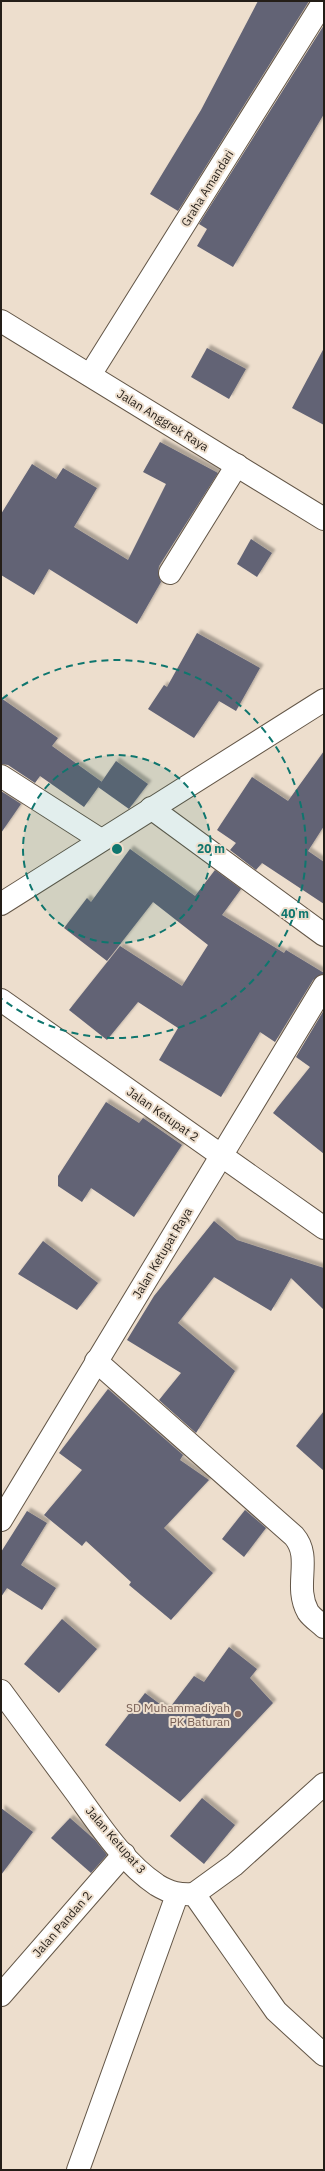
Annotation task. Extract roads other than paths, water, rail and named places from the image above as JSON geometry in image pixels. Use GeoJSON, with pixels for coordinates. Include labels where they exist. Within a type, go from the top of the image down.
{"type":"FeatureCollection","features":[{"type":"Feature","properties":{"kind":"street","name":"Graha Amandari"},"geometry":{"type":"LineString","coordinates":[[90,375],[324,1]]}},
{"type":"Feature","properties":{"kind":"street","name":"Jalan Anggrek Raya"},"geometry":{"type":"LineString","coordinates":[[1,321],[324,519]]}},
{"type":"Feature","properties":{"kind":"street"},"geometry":{"type":"LineString","coordinates":[[170,573],[236,465]]}},
{"type":"Feature","properties":{"kind":"street"},"geometry":{"type":"LineString","coordinates":[[1,904],[324,700]]}},
{"type":"Feature","properties":{"kind":"street"},"geometry":{"type":"LineString","coordinates":[[1,776],[101,840]]}},
{"type":"Feature","properties":{"kind":"street"},"geometry":{"type":"LineString","coordinates":[[151,808],[324,935]]}},
{"type":"Feature","properties":{"kind":"street","name":"Jalan Ketupat Raya"},"geometry":{"type":"LineString","coordinates":[[1,1520],[324,986]]}},
{"type":"Feature","properties":{"kind":"street","name":"Jalan Ketupat 2"},"geometry":{"type":"LineString","coordinates":[[1,1000],[324,1228]]}},
{"type":"Feature","properties":{"kind":"street"},"geometry":{"type":"LineString","coordinates":[[96,1361],[301,1544],[304,1555],[301,1577],[305,1604],[309,1614],[324,1627]]}},
{"type":"Feature","properties":{"kind":"street","name":"Jalan Ketupat 3"},"geometry":{"type":"LineString","coordinates":[[1,1691],[103,1830],[124,1854],[138,1869],[158,1885],[186,1894],[276,2011],[324,2055]]}},
{"type":"Feature","properties":{"kind":"street"},"geometry":{"type":"LineString","coordinates":[[78,2170],[186,1894],[234,1865],[324,1784]]}},
{"type":"Feature","properties":{"kind":"street","name":"Jalan Pandan 2"},"geometry":{"type":"LineString","coordinates":[[1,1995],[124,1854]]}},
{"type":"Feature","properties":{"kind":"place","name":"SD Muhammadiyah PK Baturan"},"geometry":{"type":"Point","coordinates":[238,1714]}}]}
